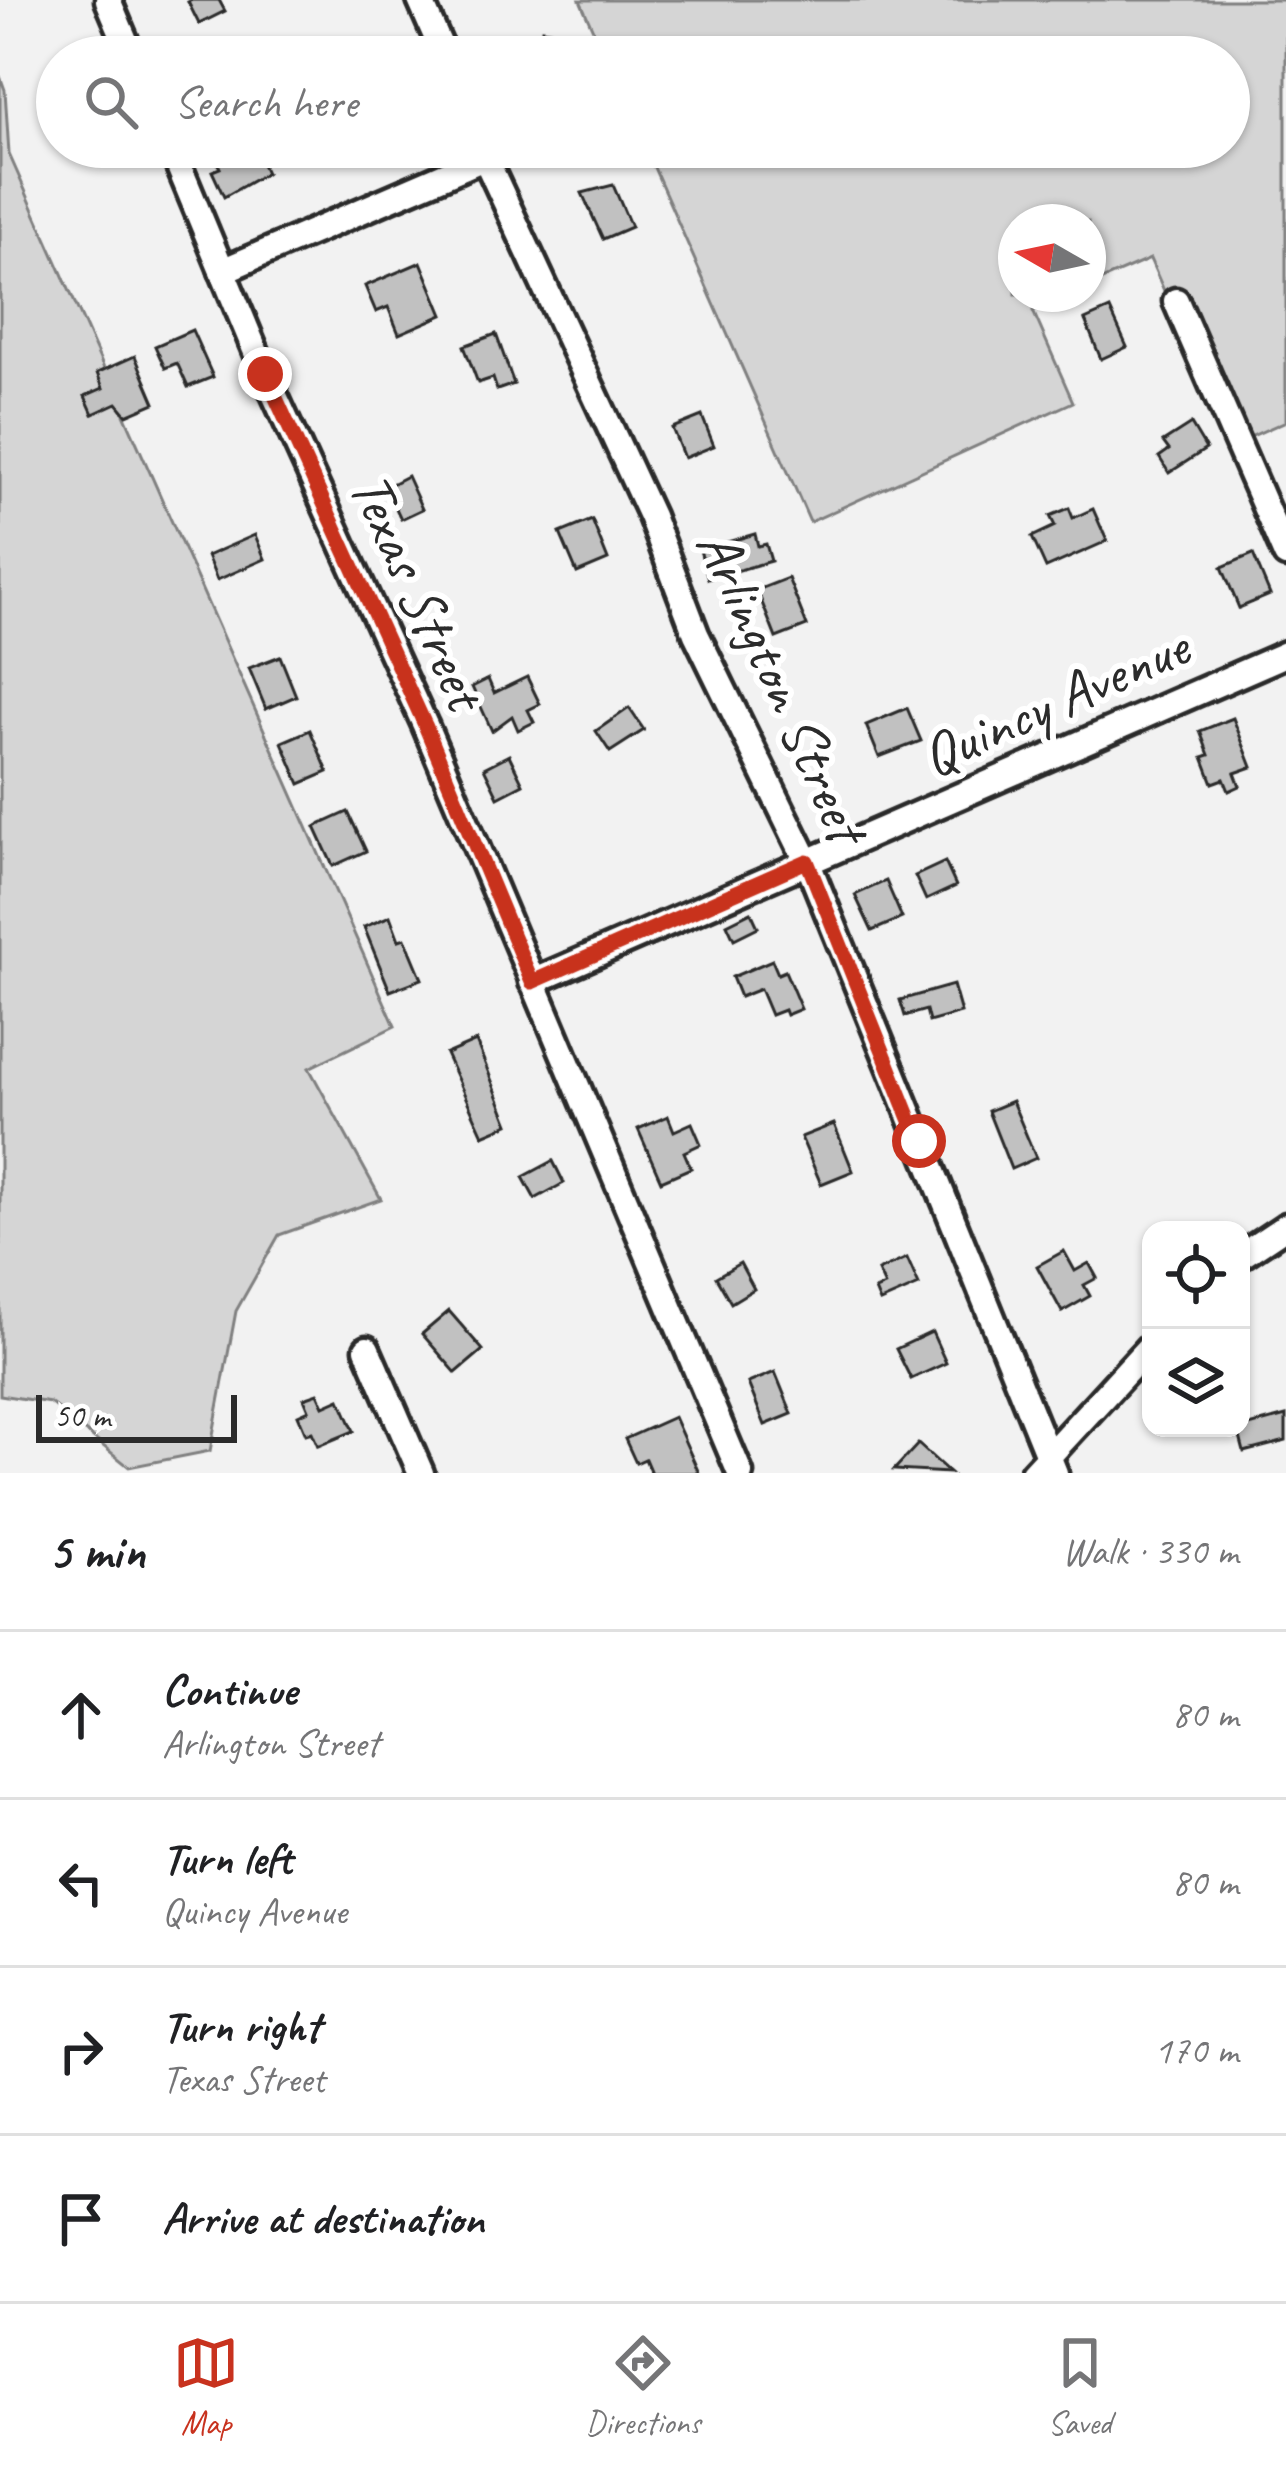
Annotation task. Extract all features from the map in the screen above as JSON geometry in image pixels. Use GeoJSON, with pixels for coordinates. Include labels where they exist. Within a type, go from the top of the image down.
{"type":"FeatureCollection","features":[{"type":"Feature","properties":{"kind":"street"},"geometry":{"type":"LineString","coordinates":[[108,0],[123,36]]}},
{"type":"Feature","properties":{"kind":"street"},"geometry":{"type":"LineString","coordinates":[[420,0],[436,36]]}},
{"type":"Feature","properties":{"kind":"street","name":"Texas Street"},"geometry":{"type":"LineString","coordinates":[[180,168],[265,374],[425,725],[740,1473]]}},
{"type":"Feature","properties":{"kind":"street"},"geometry":{"type":"LineString","coordinates":[[222,271],[447,168]]}},
{"type":"Feature","properties":{"kind":"street","name":"Arlington Street"},"geometry":{"type":"LineString","coordinates":[[489,168],[652,516],[696,634],[807,861],[1045,1468]]}},
{"type":"Feature","properties":{"kind":"street"},"geometry":{"type":"LineString","coordinates":[[1177,301],[1286,555]]}},
{"type":"Feature","properties":{"kind":"street","name":"Quincy Avenue"},"geometry":{"type":"LineString","coordinates":[[532,982],[1286,654]]}},
{"type":"Feature","properties":{"kind":"street"},"geometry":{"type":"LineString","coordinates":[[1250,1251],[1285,1231]]}},
{"type":"Feature","properties":{"kind":"street"},"geometry":{"type":"LineString","coordinates":[[367,1349],[421,1473]]}},
{"type":"Feature","properties":{"kind":"street"},"geometry":{"type":"LineString","coordinates":[[1045,1468],[1142,1355]]}},
{"type":"Feature","properties":{"kind":"shaded area"},"geometry":{"type":"Polygon","coordinates":[[[580,0],[1286,0],[1286,421],[1232,445],[1150,259],[1106,278],[1106,204],[998,204],[998,312],[1033,312],[1073,402],[810,522],[654,168],[1250,168],[1250,36],[596,36],[580,0]]]}},
{"type":"Feature","properties":{"kind":"shaded area"},"geometry":{"type":"Polygon","coordinates":[[[0,76],[9,154],[395,1026],[309,1068],[381,1199],[279,1235],[236,1311],[210,1451],[129,1467],[50,1403],[0,1395],[0,76]]]}},
{"type":"Feature","properties":{"kind":"building"},"geometry":{"type":"Polygon","coordinates":[[[219,0],[225,11],[199,24],[188,2],[219,0]]]}},
{"type":"Feature","properties":{"kind":"building"},"geometry":{"type":"Polygon","coordinates":[[[542,29],[588,36],[541,36],[542,29]]]}},
{"type":"Feature","properties":{"kind":"building"},"geometry":{"type":"Polygon","coordinates":[[[264,168],[266,173],[224,197],[212,171],[264,168]]]}},
{"type":"Feature","properties":{"kind":"building"},"geometry":{"type":"Polygon","coordinates":[[[613,185],[631,227],[603,239],[582,193],[613,185]]]}},
{"type":"Feature","properties":{"kind":"building"},"geometry":{"type":"Polygon","coordinates":[[[421,262],[443,315],[399,334],[388,307],[376,312],[365,286],[421,262]]]}},
{"type":"Feature","properties":{"kind":"building"},"geometry":{"type":"Polygon","coordinates":[[[1110,309],[1127,347],[1101,359],[1085,320],[1110,309]]]}},
{"type":"Feature","properties":{"kind":"building"},"geometry":{"type":"Polygon","coordinates":[[[192,330],[213,377],[188,387],[177,363],[165,368],[155,346],[192,330]]]}},
{"type":"Feature","properties":{"kind":"building"},"geometry":{"type":"Polygon","coordinates":[[[496,334],[514,384],[497,390],[493,378],[478,383],[464,346],[496,334]]]}},
{"type":"Feature","properties":{"kind":"building"},"geometry":{"type":"Polygon","coordinates":[[[135,356],[155,403],[127,415],[117,403],[93,414],[85,396],[103,388],[97,373],[135,356]]]}},
{"type":"Feature","properties":{"kind":"building"},"geometry":{"type":"Polygon","coordinates":[[[702,416],[714,446],[684,458],[672,428],[702,416]]]}},
{"type":"Feature","properties":{"kind":"building"},"geometry":{"type":"Polygon","coordinates":[[[1191,424],[1206,449],[1169,473],[1159,457],[1169,450],[1163,442],[1191,424]]]}},
{"type":"Feature","properties":{"kind":"building"},"geometry":{"type":"Polygon","coordinates":[[[407,476],[422,509],[401,519],[386,487],[407,476]]]}},
{"type":"Feature","properties":{"kind":"building"},"geometry":{"type":"Polygon","coordinates":[[[1069,508],[1073,518],[1093,509],[1107,541],[1046,568],[1032,537],[1055,526],[1050,516],[1069,508]]]}},
{"type":"Feature","properties":{"kind":"building"},"geometry":{"type":"Polygon","coordinates":[[[592,520],[608,560],[577,573],[560,533],[592,520]]]}},
{"type":"Feature","properties":{"kind":"building"},"geometry":{"type":"Polygon","coordinates":[[[755,534],[758,546],[766,544],[771,561],[708,579],[700,550],[755,534]]]}},
{"type":"Feature","properties":{"kind":"building"},"geometry":{"type":"Polygon","coordinates":[[[255,535],[265,559],[217,580],[207,556],[255,535]]]}},
{"type":"Feature","properties":{"kind":"building"},"geometry":{"type":"Polygon","coordinates":[[[1253,554],[1270,595],[1239,608],[1222,567],[1253,554]]]}},
{"type":"Feature","properties":{"kind":"building"},"geometry":{"type":"Polygon","coordinates":[[[788,578],[807,626],[776,638],[757,590],[788,578]]]}},
{"type":"Feature","properties":{"kind":"building"},"geometry":{"type":"Polygon","coordinates":[[[280,656],[296,696],[266,709],[249,668],[280,656]]]}},
{"type":"Feature","properties":{"kind":"building"},"geometry":{"type":"Polygon","coordinates":[[[527,677],[540,704],[528,710],[534,722],[518,730],[512,716],[492,731],[472,687],[488,679],[494,693],[527,677]]]}},
{"type":"Feature","properties":{"kind":"building"},"geometry":{"type":"Polygon","coordinates":[[[629,708],[644,730],[610,752],[596,731],[629,708]]]}},
{"type":"Feature","properties":{"kind":"building"},"geometry":{"type":"Polygon","coordinates":[[[907,708],[921,741],[879,757],[866,725],[907,708]]]}},
{"type":"Feature","properties":{"kind":"building"},"geometry":{"type":"Polygon","coordinates":[[[1233,718],[1252,767],[1235,773],[1240,786],[1229,791],[1224,779],[1213,783],[1200,731],[1233,718]]]}},
{"type":"Feature","properties":{"kind":"building"},"geometry":{"type":"Polygon","coordinates":[[[310,730],[328,772],[300,784],[282,742],[310,730]]]}},
{"type":"Feature","properties":{"kind":"building"},"geometry":{"type":"Polygon","coordinates":[[[509,755],[523,784],[498,797],[484,768],[509,755]]]}},
{"type":"Feature","properties":{"kind":"building"},"geometry":{"type":"Polygon","coordinates":[[[348,812],[366,851],[333,866],[315,827],[348,812]]]}},
{"type":"Feature","properties":{"kind":"building"},"geometry":{"type":"Polygon","coordinates":[[[945,862],[956,886],[926,900],[915,876],[945,862]]]}},
{"type":"Feature","properties":{"kind":"building"},"geometry":{"type":"Polygon","coordinates":[[[886,881],[902,918],[872,931],[855,895],[886,881]]]}},
{"type":"Feature","properties":{"kind":"building"},"geometry":{"type":"Polygon","coordinates":[[[751,912],[758,927],[734,939],[727,924],[751,912]]]}},
{"type":"Feature","properties":{"kind":"building"},"geometry":{"type":"Polygon","coordinates":[[[390,916],[422,979],[390,991],[364,927],[390,916]]]}},
{"type":"Feature","properties":{"kind":"building"},"geometry":{"type":"Polygon","coordinates":[[[772,960],[778,974],[785,971],[801,1009],[771,1015],[760,989],[740,997],[732,977],[772,960]]]}},
{"type":"Feature","properties":{"kind":"building"},"geometry":{"type":"Polygon","coordinates":[[[953,985],[961,1013],[929,1022],[926,1010],[905,1016],[900,1000],[953,985]]]}},
{"type":"Feature","properties":{"kind":"building"},"geometry":{"type":"Polygon","coordinates":[[[476,1041],[509,1124],[483,1135],[446,1054],[476,1041]]]}},
{"type":"Feature","properties":{"kind":"building"},"geometry":{"type":"Polygon","coordinates":[[[1012,1101],[1036,1158],[1011,1169],[988,1111],[1012,1101]]]}},
{"type":"Feature","properties":{"kind":"building"},"geometry":{"type":"Polygon","coordinates":[[[668,1116],[674,1131],[692,1123],[701,1144],[684,1152],[691,1168],[661,1181],[638,1129],[668,1116]]]}},
{"type":"Feature","properties":{"kind":"building"},"geometry":{"type":"Polygon","coordinates":[[[834,1124],[853,1171],[821,1184],[801,1137],[834,1124]]]}},
{"type":"Feature","properties":{"kind":"building"},"geometry":{"type":"Polygon","coordinates":[[[553,1161],[564,1183],[535,1199],[523,1177],[553,1161]]]}},
{"type":"Feature","properties":{"kind":"building"},"geometry":{"type":"Polygon","coordinates":[[[1064,1251],[1075,1271],[1089,1263],[1097,1278],[1084,1285],[1090,1296],[1062,1312],[1037,1266],[1064,1251]]]}},
{"type":"Feature","properties":{"kind":"building"},"geometry":{"type":"Polygon","coordinates":[[[907,1258],[919,1285],[880,1302],[875,1290],[885,1286],[878,1271],[907,1258]]]}},
{"type":"Feature","properties":{"kind":"building"},"geometry":{"type":"Polygon","coordinates":[[[740,1263],[754,1289],[731,1303],[716,1277],[740,1263]]]}},
{"type":"Feature","properties":{"kind":"building"},"geometry":{"type":"Polygon","coordinates":[[[449,1311],[483,1350],[456,1373],[422,1334],[449,1311]]]}},
{"type":"Feature","properties":{"kind":"building"},"geometry":{"type":"Polygon","coordinates":[[[932,1332],[946,1363],[911,1379],[896,1349],[932,1332]]]}},
{"type":"Feature","properties":{"kind":"building"},"geometry":{"type":"Polygon","coordinates":[[[775,1372],[792,1414],[765,1425],[748,1383],[775,1372]]]}},
{"type":"Feature","properties":{"kind":"building"},"geometry":{"type":"Polygon","coordinates":[[[318,1393],[324,1406],[340,1399],[354,1431],[318,1446],[298,1415],[309,1410],[304,1398],[318,1393]]]}},
{"type":"Feature","properties":{"kind":"building"},"geometry":{"type":"Polygon","coordinates":[[[1286,1416],[1286,1441],[1244,1452],[1240,1437],[1250,1437],[1250,1426],[1286,1416]]]}},
{"type":"Feature","properties":{"kind":"building"},"geometry":{"type":"Polygon","coordinates":[[[674,1417],[699,1473],[651,1473],[645,1459],[636,1463],[625,1439],[674,1417]]]}},
{"type":"Feature","properties":{"kind":"building"},"geometry":{"type":"Polygon","coordinates":[[[918,1444],[950,1473],[894,1470],[918,1444]]]}},
{"type":"Feature","properties":{"kind":"route"},"geometry":{"type":"LineString","coordinates":[[265,374],[425,725],[532,982],[807,861],[919,1141]]}}]}
